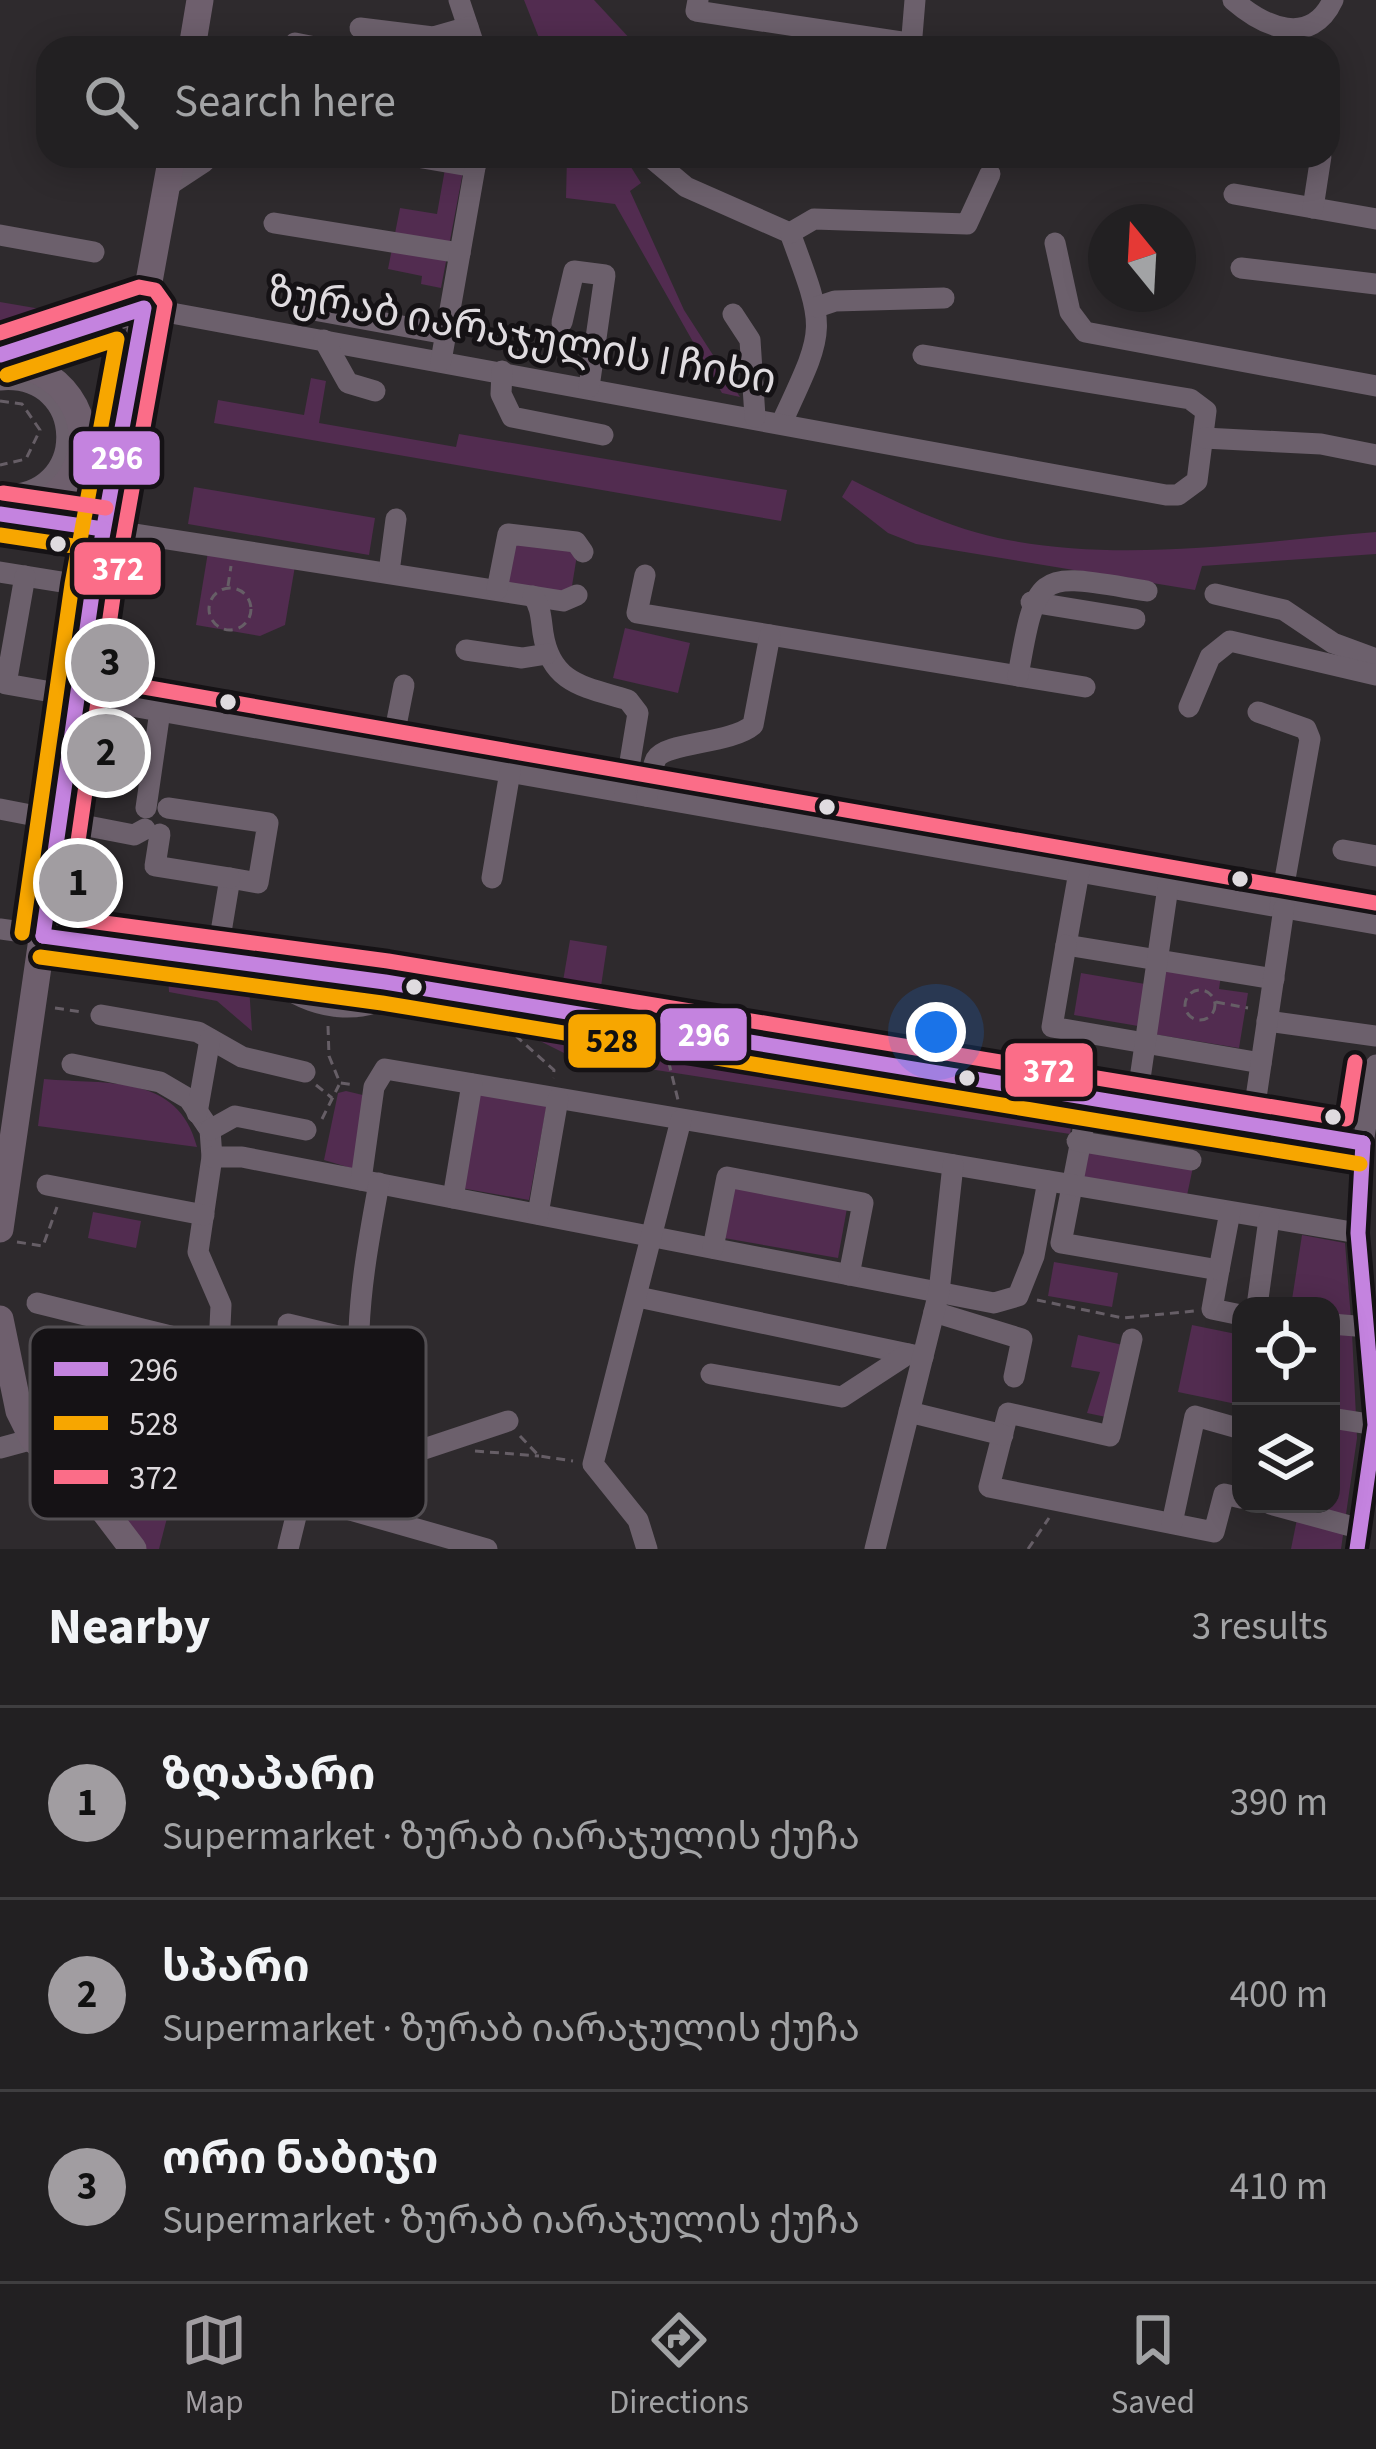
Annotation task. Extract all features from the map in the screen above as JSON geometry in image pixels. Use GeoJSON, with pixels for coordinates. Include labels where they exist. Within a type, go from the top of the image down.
{"type":"FeatureCollection","features":[{"type":"Feature","properties":{"kind":"main road"},"geometry":{"type":"LineString","coordinates":[[194,36],[200,0]]}},
{"type":"Feature","properties":{"kind":"main road"},"geometry":{"type":"LineString","coordinates":[[3,1222],[93,587],[170,168]]}},
{"type":"Feature","properties":{"kind":"main road"},"geometry":{"type":"LineString","coordinates":[[0,358],[144,308]]}},
{"type":"Feature","properties":{"kind":"main road"},"geometry":{"type":"LineString","coordinates":[[0,358],[47,374],[70,398],[81,423],[79,460],[69,480],[11,516]]}},
{"type":"Feature","properties":{"kind":"main road"},"geometry":{"type":"LineString","coordinates":[[11,516],[103,529]]}},
{"type":"Feature","properties":{"kind":"main road"},"geometry":{"type":"LineString","coordinates":[[0,1319],[19,1411],[30,1432]]}},
{"type":"Feature","properties":{"kind":"main road"},"geometry":{"type":"LineString","coordinates":[[110,1519],[133,1549]]}},
{"type":"Feature","properties":{"kind":"street"},"geometry":{"type":"LineString","coordinates":[[459,0],[471,36]]}},
{"type":"Feature","properties":{"kind":"street"},"geometry":{"type":"LineString","coordinates":[[698,0],[696,10],[855,36]]}},
{"type":"Feature","properties":{"kind":"street"},"geometry":{"type":"LineString","coordinates":[[910,36],[914,0]]}},
{"type":"Feature","properties":{"kind":"street"},"geometry":{"type":"LineString","coordinates":[[1232,0],[1278,29],[1294,30],[1323,19],[1334,0]]}},
{"type":"Feature","properties":{"kind":"street"},"geometry":{"type":"LineString","coordinates":[[777,36],[783,24]]}},
{"type":"Feature","properties":{"kind":"street"},"geometry":{"type":"LineString","coordinates":[[360,28],[425,36]]}},
{"type":"Feature","properties":{"kind":"street"},"geometry":{"type":"LineString","coordinates":[[166,187],[195,168]]}},
{"type":"Feature","properties":{"kind":"street"},"geometry":{"type":"LineString","coordinates":[[441,361],[475,168]]}},
{"type":"Feature","properties":{"kind":"street"},"geometry":{"type":"LineString","coordinates":[[663,168],[686,187],[790,233],[817,307],[816,348],[782,422]]}},
{"type":"Feature","properties":{"kind":"street"},"geometry":{"type":"LineString","coordinates":[[1313,208],[1319,168]]}},
{"type":"Feature","properties":{"kind":"street"},"geometry":{"type":"LineString","coordinates":[[790,233],[814,219],[967,224],[990,174]]}},
{"type":"Feature","properties":{"kind":"street"},"geometry":{"type":"LineString","coordinates":[[1234,194],[1376,219]]}},
{"type":"Feature","properties":{"kind":"street"},"geometry":{"type":"LineString","coordinates":[[274,223],[460,253]]}},
{"type":"Feature","properties":{"kind":"street"},"geometry":{"type":"LineString","coordinates":[[0,235],[94,252]]}},
{"type":"Feature","properties":{"kind":"street"},"geometry":{"type":"LineString","coordinates":[[1055,243],[1070,312],[1085,332],[1376,386]]}},
{"type":"Feature","properties":{"kind":"street"},"geometry":{"type":"LineString","coordinates":[[1241,268],[1376,284]]}},
{"type":"Feature","properties":{"kind":"street"},"geometry":{"type":"LineString","coordinates":[[562,322],[574,271],[605,275],[589,387]]}},
{"type":"Feature","properties":{"kind":"street"},"geometry":{"type":"LineString","coordinates":[[817,307],[835,301],[944,298]]}},
{"type":"Feature","properties":{"kind":"street","name":"ზურაბ იარაჯულის I ჩიხი"},"geometry":{"type":"LineString","coordinates":[[144,308],[1178,495],[1197,481],[1204,438]]}},
{"type":"Feature","properties":{"kind":"street"},"geometry":{"type":"LineString","coordinates":[[308,309],[446,334]]}},
{"type":"Feature","properties":{"kind":"street"},"geometry":{"type":"LineString","coordinates":[[733,314],[750,340],[755,417]]}},
{"type":"Feature","properties":{"kind":"street"},"geometry":{"type":"LineString","coordinates":[[324,340],[348,382],[375,391]]}},
{"type":"Feature","properties":{"kind":"street"},"geometry":{"type":"LineString","coordinates":[[923,355],[1190,399],[1206,411],[1204,438],[1321,444],[1376,455]]}},
{"type":"Feature","properties":{"kind":"street"},"geometry":{"type":"LineString","coordinates":[[502,371],[501,394],[512,417],[603,435]]}},
{"type":"Feature","properties":{"kind":"street"},"geometry":{"type":"LineString","coordinates":[[0,380],[42,388],[64,416],[69,436],[62,463],[50,478],[28,493],[0,495]]}},
{"type":"Feature","properties":{"kind":"street"},"geometry":{"type":"LineString","coordinates":[[388,572],[395,520]]}},
{"type":"Feature","properties":{"kind":"street"},"geometry":{"type":"LineString","coordinates":[[103,529],[563,601],[577,595]]}},
{"type":"Feature","properties":{"kind":"street"},"geometry":{"type":"LineString","coordinates":[[496,590],[508,534],[576,542],[583,552]]}},
{"type":"Feature","properties":{"kind":"street"},"geometry":{"type":"LineString","coordinates":[[0,572],[93,587]]}},
{"type":"Feature","properties":{"kind":"street"},"geometry":{"type":"LineString","coordinates":[[645,575],[637,613],[1085,687]]}},
{"type":"Feature","properties":{"kind":"street"},"geometry":{"type":"LineString","coordinates":[[25,576],[6,684],[1376,924]]}},
{"type":"Feature","properties":{"kind":"street"},"geometry":{"type":"LineString","coordinates":[[1018,676],[1031,602],[1045,587],[1074,580],[1147,591]]}},
{"type":"Feature","properties":{"kind":"street"},"geometry":{"type":"LineString","coordinates":[[1215,594],[1284,610],[1333,643],[1376,659]]}},
{"type":"Feature","properties":{"kind":"street"},"geometry":{"type":"LineString","coordinates":[[533,596],[547,654],[568,684],[633,703],[638,713],[636,794]]}},
{"type":"Feature","properties":{"kind":"street"},"geometry":{"type":"LineString","coordinates":[[1031,602],[1135,619]]}},
{"type":"Feature","properties":{"kind":"street"},"geometry":{"type":"LineString","coordinates":[[636,794],[664,750],[728,740],[753,725],[770,635]]}},
{"type":"Feature","properties":{"kind":"street"},"geometry":{"type":"LineString","coordinates":[[1189,707],[1210,657],[1230,641],[1376,675]]}},
{"type":"Feature","properties":{"kind":"street"},"geometry":{"type":"LineString","coordinates":[[466,650],[522,658],[547,654]]}},
{"type":"Feature","properties":{"kind":"street"},"geometry":{"type":"LineString","coordinates":[[391,752],[404,685]]}},
{"type":"Feature","properties":{"kind":"street"},"geometry":{"type":"LineString","coordinates":[[0,809],[134,835],[155,820],[268,823],[258,883],[155,866],[155,820],[160,711]]}},
{"type":"Feature","properties":{"kind":"street"},"geometry":{"type":"LineString","coordinates":[[1252,1125],[1310,739],[1306,729],[1258,712]]}},
{"type":"Feature","properties":{"kind":"street"},"geometry":{"type":"LineString","coordinates":[[492,878],[510,772]]}},
{"type":"Feature","properties":{"kind":"street"},"geometry":{"type":"LineString","coordinates":[[1343,850],[1376,856]]}},
{"type":"Feature","properties":{"kind":"street"},"geometry":{"type":"LineString","coordinates":[[1079,872],[1052,1027],[1262,1063]]}},
{"type":"Feature","properties":{"kind":"street"},"geometry":{"type":"LineString","coordinates":[[217,956],[230,878]]}},
{"type":"Feature","properties":{"kind":"street"},"geometry":{"type":"LineString","coordinates":[[1136,1106],[1168,887]]}},
{"type":"Feature","properties":{"kind":"street"},"geometry":{"type":"LineString","coordinates":[[0,929],[217,956],[508,1001],[1363,1143]]}},
{"type":"Feature","properties":{"kind":"street"},"geometry":{"type":"LineString","coordinates":[[1066,945],[1274,979]]}},
{"type":"Feature","properties":{"kind":"street"},"geometry":{"type":"LineString","coordinates":[[263,963],[273,982],[291,994],[329,1003],[374,1003],[385,982]]}},
{"type":"Feature","properties":{"kind":"street"},"geometry":{"type":"LineString","coordinates":[[101,1015],[198,1032],[242,1057],[305,1072]]}},
{"type":"Feature","properties":{"kind":"street"},"geometry":{"type":"LineString","coordinates":[[1268,1017],[1376,1036]]}},
{"type":"Feature","properties":{"kind":"street"},"geometry":{"type":"LineString","coordinates":[[210,1039],[204,1122],[212,1157],[198,1252],[220,1305],[219,1327]]}},
{"type":"Feature","properties":{"kind":"street"},"geometry":{"type":"LineString","coordinates":[[72,1064],[160,1082],[189,1099],[204,1122]]}},
{"type":"Feature","properties":{"kind":"street"},"geometry":{"type":"LineString","coordinates":[[1293,1513],[1359,1539],[1373,1467],[1375,1396],[1368,1327],[1369,1266],[1358,1233],[1368,1177],[1363,1143],[1376,1065]]}},
{"type":"Feature","properties":{"kind":"street"},"geometry":{"type":"LineString","coordinates":[[359,1327],[374,1087],[385,1069],[1358,1233]]}},
{"type":"Feature","properties":{"kind":"street"},"geometry":{"type":"LineString","coordinates":[[453,1198],[472,1084]]}},
{"type":"Feature","properties":{"kind":"street"},"geometry":{"type":"LineString","coordinates":[[538,1214],[554,1098]]}},
{"type":"Feature","properties":{"kind":"street"},"geometry":{"type":"LineString","coordinates":[[937,1302],[994,1303],[1018,1296],[1089,1099]]}},
{"type":"Feature","properties":{"kind":"street"},"geometry":{"type":"LineString","coordinates":[[204,1122],[235,1116],[305,1130]]}},
{"type":"Feature","properties":{"kind":"street"},"geometry":{"type":"LineString","coordinates":[[647,1549],[638,1520],[593,1464],[681,1120]]}},
{"type":"Feature","properties":{"kind":"street"},"geometry":{"type":"LineString","coordinates":[[1077,1141],[1191,1160]]}},
{"type":"Feature","properties":{"kind":"street"},"geometry":{"type":"LineString","coordinates":[[212,1157],[242,1156],[849,1275],[937,1302],[1022,1339],[1014,1377]]}},
{"type":"Feature","properties":{"kind":"street"},"geometry":{"type":"LineString","coordinates":[[874,1549],[909,1412],[915,1356],[937,1302],[953,1166]]}},
{"type":"Feature","properties":{"kind":"street"},"geometry":{"type":"LineString","coordinates":[[713,1248],[727,1177],[840,1198],[863,1203],[849,1275]]}},
{"type":"Feature","properties":{"kind":"street"},"geometry":{"type":"LineString","coordinates":[[1059,1183],[1061,1243],[1219,1270]]}},
{"type":"Feature","properties":{"kind":"street"},"geometry":{"type":"LineString","coordinates":[[55,1187],[204,1215]]}},
{"type":"Feature","properties":{"kind":"street"},"geometry":{"type":"LineString","coordinates":[[1230,1212],[1212,1310],[1232,1313]]}},
{"type":"Feature","properties":{"kind":"street"},"geometry":{"type":"LineString","coordinates":[[1258,1297],[1269,1219]]}},
{"type":"Feature","properties":{"kind":"street"},"geometry":{"type":"LineString","coordinates":[[638,1297],[915,1356]]}},
{"type":"Feature","properties":{"kind":"street"},"geometry":{"type":"LineString","coordinates":[[37,1303],[134,1327]]}},
{"type":"Feature","properties":{"kind":"street"},"geometry":{"type":"LineString","coordinates":[[288,1324],[301,1327]]}},
{"type":"Feature","properties":{"kind":"street"},"geometry":{"type":"LineString","coordinates":[[1340,1325],[1368,1327]]}},
{"type":"Feature","properties":{"kind":"street"},"geometry":{"type":"LineString","coordinates":[[1132,1340],[1110,1436],[1008,1413],[989,1487],[1214,1532],[1224,1494],[1232,1496]]}},
{"type":"Feature","properties":{"kind":"street"},"geometry":{"type":"LineString","coordinates":[[711,1374],[842,1397],[915,1356]]}},
{"type":"Feature","properties":{"kind":"street"},"geometry":{"type":"LineString","coordinates":[[909,1412],[1003,1436]]}},
{"type":"Feature","properties":{"kind":"street"},"geometry":{"type":"LineString","coordinates":[[1172,1523],[1195,1416],[1232,1426]]}},
{"type":"Feature","properties":{"kind":"street"},"geometry":{"type":"LineString","coordinates":[[1340,1419],[1375,1425]]}},
{"type":"Feature","properties":{"kind":"street"},"geometry":{"type":"LineString","coordinates":[[426,1448],[508,1421]]}},
{"type":"Feature","properties":{"kind":"street"},"geometry":{"type":"LineString","coordinates":[[0,1448],[30,1439]]}},
{"type":"Feature","properties":{"kind":"street"},"geometry":{"type":"LineString","coordinates":[[288,1549],[295,1519]]}},
{"type":"Feature","properties":{"kind":"street"},"geometry":{"type":"LineString","coordinates":[[382,1519],[487,1549]]}},
{"type":"Feature","properties":{"kind":"path"},"geometry":{"type":"LineString","coordinates":[[0,400],[22,404],[40,430],[26,459],[0,465]]}},
{"type":"Feature","properties":{"kind":"path"},"geometry":{"type":"LineString","coordinates":[[227,588],[245,594],[250,612],[244,624],[225,629],[213,621],[209,608],[214,595],[227,588]]}},
{"type":"Feature","properties":{"kind":"path"},"geometry":{"type":"LineString","coordinates":[[1214,1002],[1214,1011],[1203,1019],[1190,1015],[1185,1006],[1195,991],[1204,991],[1214,1002],[1268,1017]]}},
{"type":"Feature","properties":{"kind":"path"},"geometry":{"type":"LineString","coordinates":[[508,1001],[517,1037],[554,1070],[554,1098]]}},
{"type":"Feature","properties":{"kind":"path"},"geometry":{"type":"LineString","coordinates":[[305,1130],[324,1118],[340,1084],[329,1056],[329,1003]]}},
{"type":"Feature","properties":{"kind":"path"},"geometry":{"type":"LineString","coordinates":[[48,1007],[101,1015]]}},
{"type":"Feature","properties":{"kind":"path"},"geometry":{"type":"LineString","coordinates":[[666,1053],[676,1078],[681,1120]]}},
{"type":"Feature","properties":{"kind":"path"},"geometry":{"type":"LineString","coordinates":[[305,1072],[334,1099]]}},
{"type":"Feature","properties":{"kind":"path"},"geometry":{"type":"LineString","coordinates":[[340,1084],[374,1087]]}},
{"type":"Feature","properties":{"kind":"path"},"geometry":{"type":"LineString","coordinates":[[3,1222],[43,1246],[55,1187]]}},
{"type":"Feature","properties":{"kind":"path"},"geometry":{"type":"LineString","coordinates":[[1018,1296],[1123,1318],[1212,1310]]}},
{"type":"Feature","properties":{"kind":"path"},"geometry":{"type":"LineString","coordinates":[[508,1421],[538,1456]]}},
{"type":"Feature","properties":{"kind":"path"},"geometry":{"type":"LineString","coordinates":[[474,1451],[593,1464]]}},
{"type":"Feature","properties":{"kind":"path"},"geometry":{"type":"LineString","coordinates":[[1028,1549],[1060,1502]]}},
{"type":"Feature","properties":{"kind":"shaded area"},"geometry":{"type":"Polygon","coordinates":[[[524,0],[594,0],[627,36],[538,36],[524,0]]]}},
{"type":"Feature","properties":{"kind":"shaded area"},"geometry":{"type":"Polygon","coordinates":[[[464,168],[441,288],[421,284],[422,276],[388,269],[400,208],[437,214],[445,169],[464,168]]]}},
{"type":"Feature","properties":{"kind":"shaded area"},"geometry":{"type":"Polygon","coordinates":[[[567,168],[632,168],[641,183],[630,191],[684,310],[740,397],[722,393],[615,204],[566,198],[567,168]]]}},
{"type":"Feature","properties":{"kind":"shaded area"},"geometry":{"type":"Polygon","coordinates":[[[0,302],[70,314],[0,335],[0,302]]]}},
{"type":"Feature","properties":{"kind":"shaded area"},"geometry":{"type":"Polygon","coordinates":[[[311,378],[326,381],[319,423],[456,447],[459,434],[787,490],[781,521],[214,423],[218,400],[304,415],[311,378]]]}},
{"type":"Feature","properties":{"kind":"shaded area"},"geometry":{"type":"Polygon","coordinates":[[[852,480],[960,528],[1044,546],[1187,548],[1376,532],[1376,554],[1202,566],[1195,590],[916,544],[888,533],[842,497],[852,480]]]}},
{"type":"Feature","properties":{"kind":"shaded area"},"geometry":{"type":"Polygon","coordinates":[[[194,487],[375,518],[369,555],[188,524],[194,487]]]}},
{"type":"Feature","properties":{"kind":"shaded area"},"geometry":{"type":"Polygon","coordinates":[[[512,537],[578,549],[570,598],[504,586],[512,537]]]}},
{"type":"Feature","properties":{"kind":"shaded area"},"geometry":{"type":"Polygon","coordinates":[[[208,552],[295,566],[285,625],[260,636],[196,625],[208,552]]]}},
{"type":"Feature","properties":{"kind":"shaded area"},"geometry":{"type":"Polygon","coordinates":[[[625,628],[690,643],[678,693],[613,678],[625,628]]]}},
{"type":"Feature","properties":{"kind":"shaded area"},"geometry":{"type":"Polygon","coordinates":[[[570,940],[607,946],[600,993],[562,987],[570,940]]]}},
{"type":"Feature","properties":{"kind":"shaded area"},"geometry":{"type":"Polygon","coordinates":[[[72,946],[248,971],[252,1031],[217,1001],[169,992],[168,976],[60,960],[60,952],[72,946]]]}},
{"type":"Feature","properties":{"kind":"shaded area"},"geometry":{"type":"Polygon","coordinates":[[[1164,966],[1221,975],[1219,989],[1248,993],[1239,1048],[1153,1034],[1164,966]]]}},
{"type":"Feature","properties":{"kind":"shaded area"},"geometry":{"type":"Polygon","coordinates":[[[1081,973],[1145,984],[1138,1026],[1074,1015],[1081,973]]]}},
{"type":"Feature","properties":{"kind":"shaded area"},"geometry":{"type":"Polygon","coordinates":[[[393,992],[1074,1106],[1070,1134],[572,1057],[524,1033],[393,1010],[393,992]]]}},
{"type":"Feature","properties":{"kind":"shaded area"},"geometry":{"type":"Polygon","coordinates":[[[44,1079],[116,1084],[157,1095],[188,1123],[197,1147],[38,1126],[44,1079]]]}},
{"type":"Feature","properties":{"kind":"shaded area"},"geometry":{"type":"Polygon","coordinates":[[[478,1092],[547,1104],[529,1200],[461,1188],[478,1092]]]}},
{"type":"Feature","properties":{"kind":"shaded area"},"geometry":{"type":"Polygon","coordinates":[[[338,1093],[367,1096],[354,1169],[324,1160],[338,1093]]]}},
{"type":"Feature","properties":{"kind":"shaded area"},"geometry":{"type":"Polygon","coordinates":[[[1081,1146],[1193,1167],[1186,1200],[1075,1180],[1081,1146]]]}},
{"type":"Feature","properties":{"kind":"shaded area"},"geometry":{"type":"Polygon","coordinates":[[[733,1188],[847,1208],[838,1258],[724,1238],[733,1188]]]}},
{"type":"Feature","properties":{"kind":"shaded area"},"geometry":{"type":"Polygon","coordinates":[[[93,1212],[141,1221],[136,1248],[88,1238],[93,1212]]]}},
{"type":"Feature","properties":{"kind":"shaded area"},"geometry":{"type":"Polygon","coordinates":[[[1302,1235],[1345,1243],[1351,1319],[1340,1319],[1340,1297],[1292,1297],[1302,1235]]]}},
{"type":"Feature","properties":{"kind":"shaded area"},"geometry":{"type":"Polygon","coordinates":[[[1054,1262],[1118,1273],[1112,1307],[1048,1296],[1054,1262]]]}},
{"type":"Feature","properties":{"kind":"shaded area"},"geometry":{"type":"Polygon","coordinates":[[[1192,1325],[1232,1333],[1232,1403],[1178,1392],[1192,1325]]]}},
{"type":"Feature","properties":{"kind":"shaded area"},"geometry":{"type":"Polygon","coordinates":[[[1340,1333],[1352,1333],[1357,1438],[1341,1549],[1291,1549],[1298,1513],[1340,1513],[1340,1333]]]}},
{"type":"Feature","properties":{"kind":"shaded area"},"geometry":{"type":"Polygon","coordinates":[[[1078,1335],[1123,1345],[1106,1417],[1087,1413],[1100,1372],[1071,1367],[1078,1335]]]}},
{"type":"Feature","properties":{"kind":"shaded area"},"geometry":{"type":"Polygon","coordinates":[[[114,1519],[167,1519],[159,1549],[141,1549],[114,1519]]]}},
{"type":"Feature","properties":{"kind":"transit line","name":"372"},"geometry":{"type":"LineString","coordinates":[[0,333],[139,287],[155,290],[165,304],[114,590],[67,918],[388,961],[1346,1119],[1355,1062]]}},
{"type":"Feature","properties":{"kind":"transit line","name":"296"},"geometry":{"type":"LineString","coordinates":[[0,355],[144,308],[93,587],[43,936]]}},
{"type":"Feature","properties":{"kind":"transit line","name":"528"},"geometry":{"type":"LineString","coordinates":[[7,375],[117,339],[72,584],[22,933]]}},
{"type":"Feature","properties":{"kind":"transit line","name":"372"},"geometry":{"type":"LineString","coordinates":[[3,493],[106,508]]}},
{"type":"Feature","properties":{"kind":"transit line","name":"296"},"geometry":{"type":"LineString","coordinates":[[0,514],[103,529]]}},
{"type":"Feature","properties":{"kind":"transit line","name":"528"},"geometry":{"type":"LineString","coordinates":[[0,535],[100,550]]}},
{"type":"Feature","properties":{"kind":"transit line","name":"372"},"geometry":{"type":"LineString","coordinates":[[81,676],[1376,903]]}},
{"type":"Feature","properties":{"kind":"transit line","name":"296"},"geometry":{"type":"LineString","coordinates":[[43,936],[385,982],[1363,1143]]}},
{"type":"Feature","properties":{"kind":"transit line","name":"528"},"geometry":{"type":"LineString","coordinates":[[40,957],[382,1003],[1360,1164]]}},
{"type":"Feature","properties":{"kind":"transit line","name":"296"},"geometry":{"type":"LineString","coordinates":[[1357,1549],[1375,1425],[1358,1233],[1363,1143]]}},
{"type":"Feature","properties":{"kind":"place","name":"ორი ნაბიჯი"},"geometry":{"type":"Point","coordinates":[110,663]}},
{"type":"Feature","properties":{"kind":"place","name":"სპარი"},"geometry":{"type":"Point","coordinates":[106,753]}},
{"type":"Feature","properties":{"kind":"place","name":"ზღაპარი"},"geometry":{"type":"Point","coordinates":[78,883]}}]}
